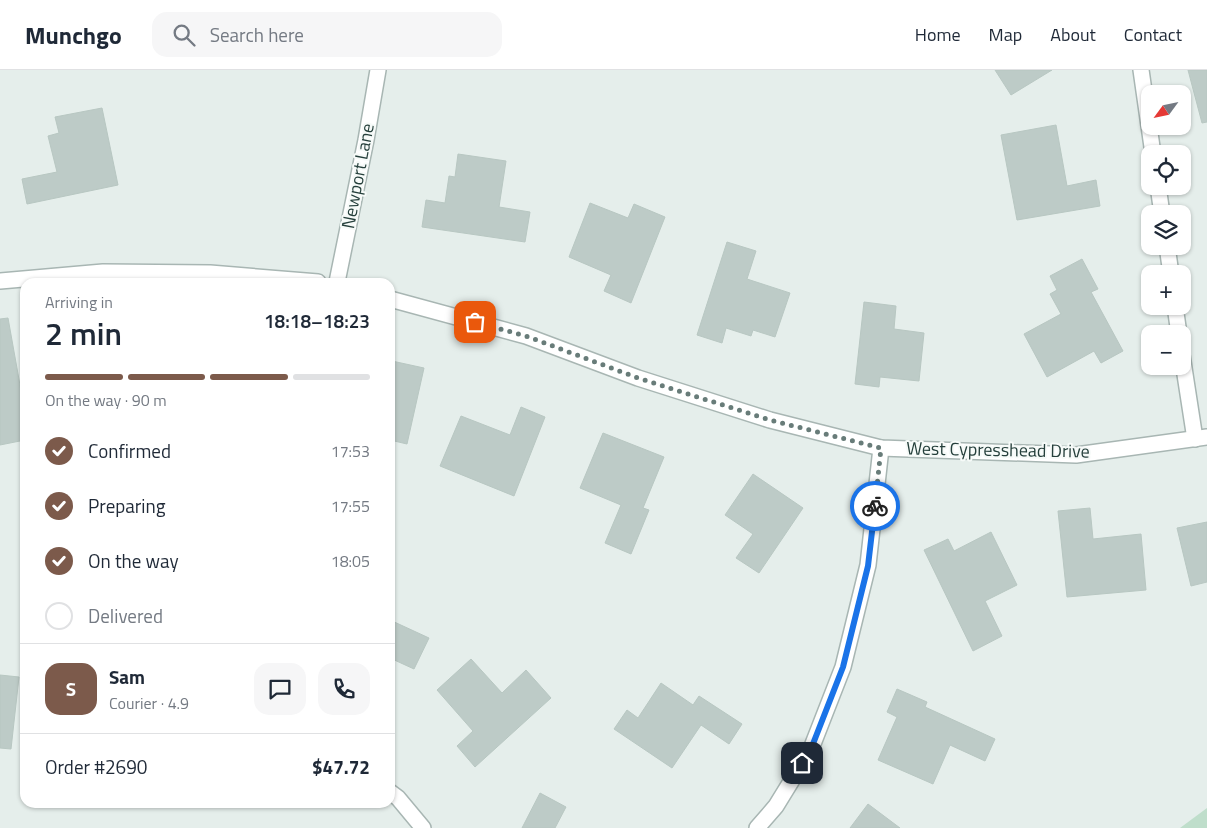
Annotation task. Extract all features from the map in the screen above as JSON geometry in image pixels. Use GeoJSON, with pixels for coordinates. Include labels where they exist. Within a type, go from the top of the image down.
{"type":"FeatureCollection","features":[{"type":"Feature","properties":{"kind":"street","name":"Newport Lane"},"geometry":{"type":"LineString","coordinates":[[338,278],[378,70]]}},
{"type":"Feature","properties":{"kind":"street"},"geometry":{"type":"LineString","coordinates":[[1141,70],[1152,145]]}},
{"type":"Feature","properties":{"kind":"street"},"geometry":{"type":"LineString","coordinates":[[38,278],[113,272],[210,273],[270,278]]}},
{"type":"Feature","properties":{"kind":"street"},"geometry":{"type":"LineString","coordinates":[[0,281],[20,279]]}},
{"type":"Feature","properties":{"kind":"street","name":"West Cypresshead Drive"},"geometry":{"type":"LineString","coordinates":[[395,300],[526,336],[638,378],[770,420],[881,448],[1076,455],[1201,438]]}},
{"type":"Feature","properties":{"kind":"street"},"geometry":{"type":"LineString","coordinates":[[1187,375],[1201,438]]}},
{"type":"Feature","properties":{"kind":"street"},"geometry":{"type":"LineString","coordinates":[[756,828],[776,806],[811,749],[843,667],[868,566],[881,448]]}},
{"type":"Feature","properties":{"kind":"street"},"geometry":{"type":"LineString","coordinates":[[395,796],[424,828]]}},
{"type":"Feature","properties":{"kind":"green space"},"geometry":{"type":"Polygon","coordinates":[[[1207,808],[1207,828],[1180,828],[1207,808]]]}},
{"type":"Feature","properties":{"kind":"building"},"geometry":{"type":"Polygon","coordinates":[[[995,70],[1052,70],[1011,95],[995,70]]]}},
{"type":"Feature","properties":{"kind":"building"},"geometry":{"type":"Polygon","coordinates":[[[1188,70],[1207,70],[1207,122],[1202,123],[1188,70]]]}},
{"type":"Feature","properties":{"kind":"building"},"geometry":{"type":"Polygon","coordinates":[[[102,108],[118,185],[27,204],[22,179],[57,172],[48,136],[59,133],[55,117],[102,108]]]}},
{"type":"Feature","properties":{"kind":"building"},"geometry":{"type":"Polygon","coordinates":[[[1056,125],[1067,186],[1096,180],[1100,206],[1017,220],[1001,135],[1056,125]]]}},
{"type":"Feature","properties":{"kind":"building"},"geometry":{"type":"Polygon","coordinates":[[[458,154],[506,161],[499,207],[530,212],[525,242],[422,227],[426,200],[445,203],[449,176],[455,177],[458,154]]]}},
{"type":"Feature","properties":{"kind":"building"},"geometry":{"type":"Polygon","coordinates":[[[590,203],[628,218],[634,204],[665,217],[631,303],[604,291],[611,275],[569,257],[590,203]]]}},
{"type":"Feature","properties":{"kind":"building"},"geometry":{"type":"Polygon","coordinates":[[[727,242],[756,251],[747,279],[790,293],[775,337],[753,330],[751,336],[726,328],[722,343],[697,335],[727,242]]]}},
{"type":"Feature","properties":{"kind":"building"},"geometry":{"type":"Polygon","coordinates":[[[1082,259],[1098,289],[1091,292],[1123,351],[1101,363],[1094,351],[1047,377],[1024,334],[1061,314],[1050,294],[1057,290],[1050,276],[1082,259]]]}},
{"type":"Feature","properties":{"kind":"building"},"geometry":{"type":"Polygon","coordinates":[[[864,302],[896,306],[894,329],[924,333],[919,381],[880,377],[879,387],[855,384],[864,302]]]}},
{"type":"Feature","properties":{"kind":"building"},"geometry":{"type":"Polygon","coordinates":[[[8,318],[20,385],[20,441],[0,445],[0,319],[8,318]]]}},
{"type":"Feature","properties":{"kind":"building"},"geometry":{"type":"Polygon","coordinates":[[[395,362],[424,368],[407,444],[395,441],[395,362]]]}},
{"type":"Feature","properties":{"kind":"building"},"geometry":{"type":"Polygon","coordinates":[[[521,407],[545,417],[514,496],[440,466],[461,416],[510,435],[521,407]]]}},
{"type":"Feature","properties":{"kind":"building"},"geometry":{"type":"Polygon","coordinates":[[[603,433],[664,457],[643,508],[649,510],[631,554],[605,543],[621,505],[580,488],[603,433]]]}},
{"type":"Feature","properties":{"kind":"building"},"geometry":{"type":"Polygon","coordinates":[[[753,474],[803,508],[759,573],[736,558],[753,534],[725,515],[753,474]]]}},
{"type":"Feature","properties":{"kind":"building"},"geometry":{"type":"Polygon","coordinates":[[[1090,508],[1093,539],[1141,534],[1146,590],[1067,597],[1058,511],[1090,508]]]}},
{"type":"Feature","properties":{"kind":"building"},"geometry":{"type":"Polygon","coordinates":[[[1207,522],[1207,582],[1191,586],[1177,528],[1207,522]]]}},
{"type":"Feature","properties":{"kind":"building"},"geometry":{"type":"Polygon","coordinates":[[[991,532],[1017,585],[985,601],[1002,636],[973,651],[924,550],[948,539],[954,551],[991,532]]]}},
{"type":"Feature","properties":{"kind":"building"},"geometry":{"type":"Polygon","coordinates":[[[395,622],[429,638],[414,669],[395,660],[395,622]]]}},
{"type":"Feature","properties":{"kind":"building"},"geometry":{"type":"Polygon","coordinates":[[[471,659],[502,693],[526,670],[551,698],[475,767],[457,746],[473,731],[437,690],[471,659]]]}},
{"type":"Feature","properties":{"kind":"building"},"geometry":{"type":"Polygon","coordinates":[[[0,675],[19,677],[11,749],[0,748],[0,675]]]}},
{"type":"Feature","properties":{"kind":"building"},"geometry":{"type":"Polygon","coordinates":[[[661,683],[693,705],[699,696],[742,724],[729,744],[701,725],[672,768],[614,729],[627,710],[638,718],[661,683]]]}},
{"type":"Feature","properties":{"kind":"building"},"geometry":{"type":"Polygon","coordinates":[[[897,689],[927,702],[925,707],[995,739],[985,761],[950,745],[933,784],[878,760],[897,717],[887,712],[897,689]]]}},
{"type":"Feature","properties":{"kind":"building"},"geometry":{"type":"Polygon","coordinates":[[[540,793],[566,807],[555,828],[522,828],[540,793]]]}},
{"type":"Feature","properties":{"kind":"building"},"geometry":{"type":"Polygon","coordinates":[[[868,804],[900,828],[850,828],[868,804]]]}},
{"type":"Feature","properties":{"kind":"way so far"},"geometry":{"type":"LineString","coordinates":[[475,322],[526,336],[638,378],[770,420],[881,448],[875,506]]}},
{"type":"Feature","properties":{"kind":"route"},"geometry":{"type":"LineString","coordinates":[[802,763],[811,749],[843,667],[868,566],[875,506]]}}]}
